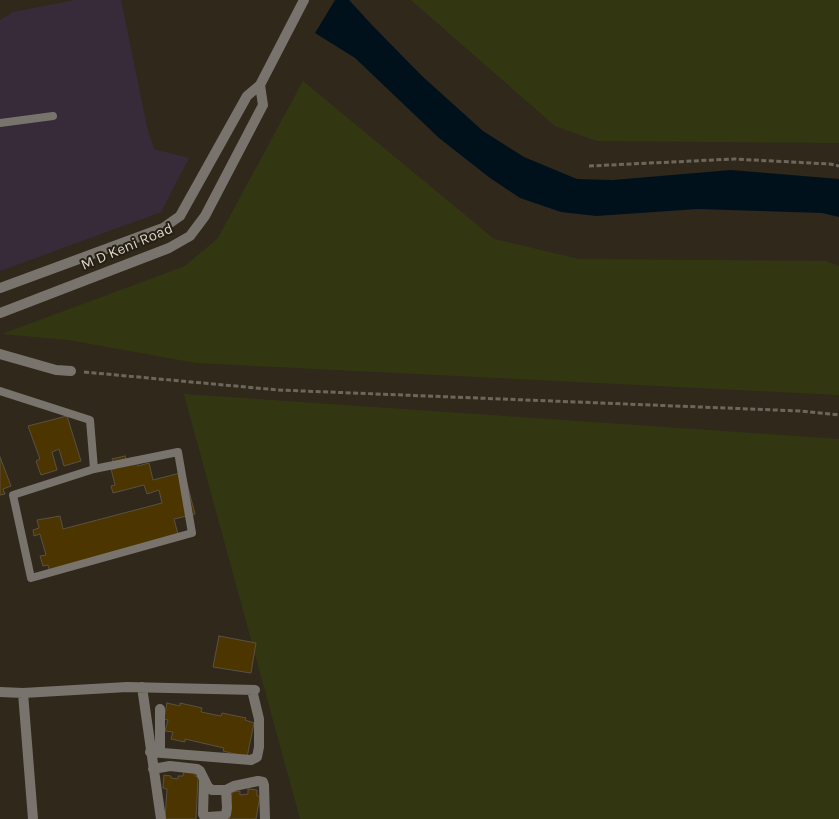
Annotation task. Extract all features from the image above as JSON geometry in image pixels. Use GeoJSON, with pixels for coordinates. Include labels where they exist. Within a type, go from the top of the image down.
{"type":"FeatureCollection","features":[{"type":"Feature","properties":{"kind":"street","name":"M D Keni Road"},"geometry":{"type":"LineString","coordinates":[[0,288],[163,228],[180,216],[246,96],[260,85],[303,1]]}},
{"type":"Feature","properties":{"kind":"street","name":"M D Keni Road"},"geometry":{"type":"LineString","coordinates":[[0,313],[169,248],[190,236],[205,216],[263,105],[260,85]]}},
{"type":"Feature","properties":{"kind":"street"},"geometry":{"type":"LineString","coordinates":[[0,354],[56,370],[71,371]]}},
{"type":"Feature","properties":{"kind":"street"},"geometry":{"type":"LineString","coordinates":[[142,687],[155,751]]}},
{"type":"Feature","properties":{"kind":"street"},"geometry":{"type":"LineString","coordinates":[[0,692],[23,694],[142,687],[253,690],[258,720],[259,748],[257,757],[250,760],[155,751]]}},
{"type":"Feature","properties":{"kind":"street"},"geometry":{"type":"LineString","coordinates":[[23,694],[33,819]]}},
{"type":"Feature","properties":{"kind":"street"},"geometry":{"type":"LineString","coordinates":[[160,709],[153,769],[161,819]]}},
{"type":"Feature","properties":{"kind":"street"},"geometry":{"type":"LineString","coordinates":[[153,769],[170,766],[197,769],[200,771],[208,787],[212,790],[226,790],[234,786],[258,781],[263,782],[265,819]]}},
{"type":"Feature","properties":{"kind":"street"},"geometry":{"type":"LineString","coordinates":[[204,778],[204,816],[208,818],[226,814],[226,790]]}},
{"type":"Feature","properties":{"kind":"lane"},"geometry":{"type":"LineString","coordinates":[[0,123],[53,116]]}},
{"type":"Feature","properties":{"kind":"lane"},"geometry":{"type":"LineString","coordinates":[[0,391],[90,420],[94,469]]}},
{"type":"Feature","properties":{"kind":"lane"},"geometry":{"type":"LineString","coordinates":[[178,452],[192,533],[31,578],[13,495],[94,469],[178,452]]}},
{"type":"Feature","properties":{"kind":"path"},"geometry":{"type":"LineString","coordinates":[[589,166],[734,159],[839,166]]}},
{"type":"Feature","properties":{"kind":"path"},"geometry":{"type":"LineString","coordinates":[[71,371],[278,390],[780,410],[839,415]]}},
{"type":"Feature","properties":{"kind":"shaded area"},"geometry":{"type":"Polygon","coordinates":[[[75,0],[121,0],[147,127],[154,149],[189,158],[161,212],[0,271],[0,20],[13,12],[75,0]]]}},
{"type":"Feature","properties":{"kind":"green space"},"geometry":{"type":"Polygon","coordinates":[[[411,0],[839,0],[839,143],[597,141],[555,126],[411,0]]]}},
{"type":"Feature","properties":{"kind":"green space"},"geometry":{"type":"Polygon","coordinates":[[[303,81],[494,239],[579,259],[825,261],[839,266],[839,395],[196,363],[69,340],[2,334],[185,266],[218,238],[303,81]]]}},
{"type":"Feature","properties":{"kind":"green space"},"geometry":{"type":"Polygon","coordinates":[[[184,394],[839,439],[839,819],[300,819],[184,394]]]}},
{"type":"Feature","properties":{"kind":"water"},"geometry":{"type":"Polygon","coordinates":[[[335,0],[349,0],[422,76],[483,131],[524,157],[577,179],[613,180],[731,170],[839,179],[839,217],[822,213],[698,209],[596,216],[561,212],[520,198],[490,178],[439,138],[355,58],[315,33],[335,0]]]}},
{"type":"Feature","properties":{"kind":"building"},"geometry":{"type":"Polygon","coordinates":[[[67,416],[81,461],[64,466],[59,449],[52,452],[57,470],[41,475],[36,461],[40,459],[28,426],[67,416]]]}},
{"type":"Feature","properties":{"kind":"building"},"geometry":{"type":"Polygon","coordinates":[[[125,456],[126,459],[136,457],[138,466],[149,463],[153,480],[184,472],[195,514],[174,519],[179,538],[50,573],[48,565],[43,566],[40,556],[46,555],[40,534],[34,536],[33,530],[39,528],[37,520],[60,516],[63,529],[162,503],[159,490],[147,494],[144,485],[113,493],[111,486],[115,485],[111,469],[115,469],[112,459],[125,456]]]}},
{"type":"Feature","properties":{"kind":"building"},"geometry":{"type":"Polygon","coordinates":[[[0,457],[11,486],[3,489],[5,494],[0,495],[0,457]]]}},
{"type":"Feature","properties":{"kind":"building"},"geometry":{"type":"Polygon","coordinates":[[[219,636],[256,643],[251,673],[213,667],[219,636]]]}},
{"type":"Feature","properties":{"kind":"building"},"geometry":{"type":"Polygon","coordinates":[[[167,703],[180,706],[180,703],[202,708],[201,712],[221,716],[222,713],[246,718],[245,720],[254,723],[247,757],[223,751],[224,748],[185,739],[185,742],[171,739],[173,732],[165,731],[168,720],[164,719],[167,703]]]}},
{"type":"Feature","properties":{"kind":"building"},"geometry":{"type":"Polygon","coordinates":[[[184,771],[195,772],[195,776],[198,777],[196,819],[165,819],[167,789],[163,788],[164,775],[178,779],[178,776],[183,776],[184,771]]]}},
{"type":"Feature","properties":{"kind":"building"},"geometry":{"type":"Polygon","coordinates":[[[248,789],[257,790],[257,796],[260,796],[256,819],[229,819],[232,792],[240,791],[240,795],[248,794],[248,789]]]}}]}
